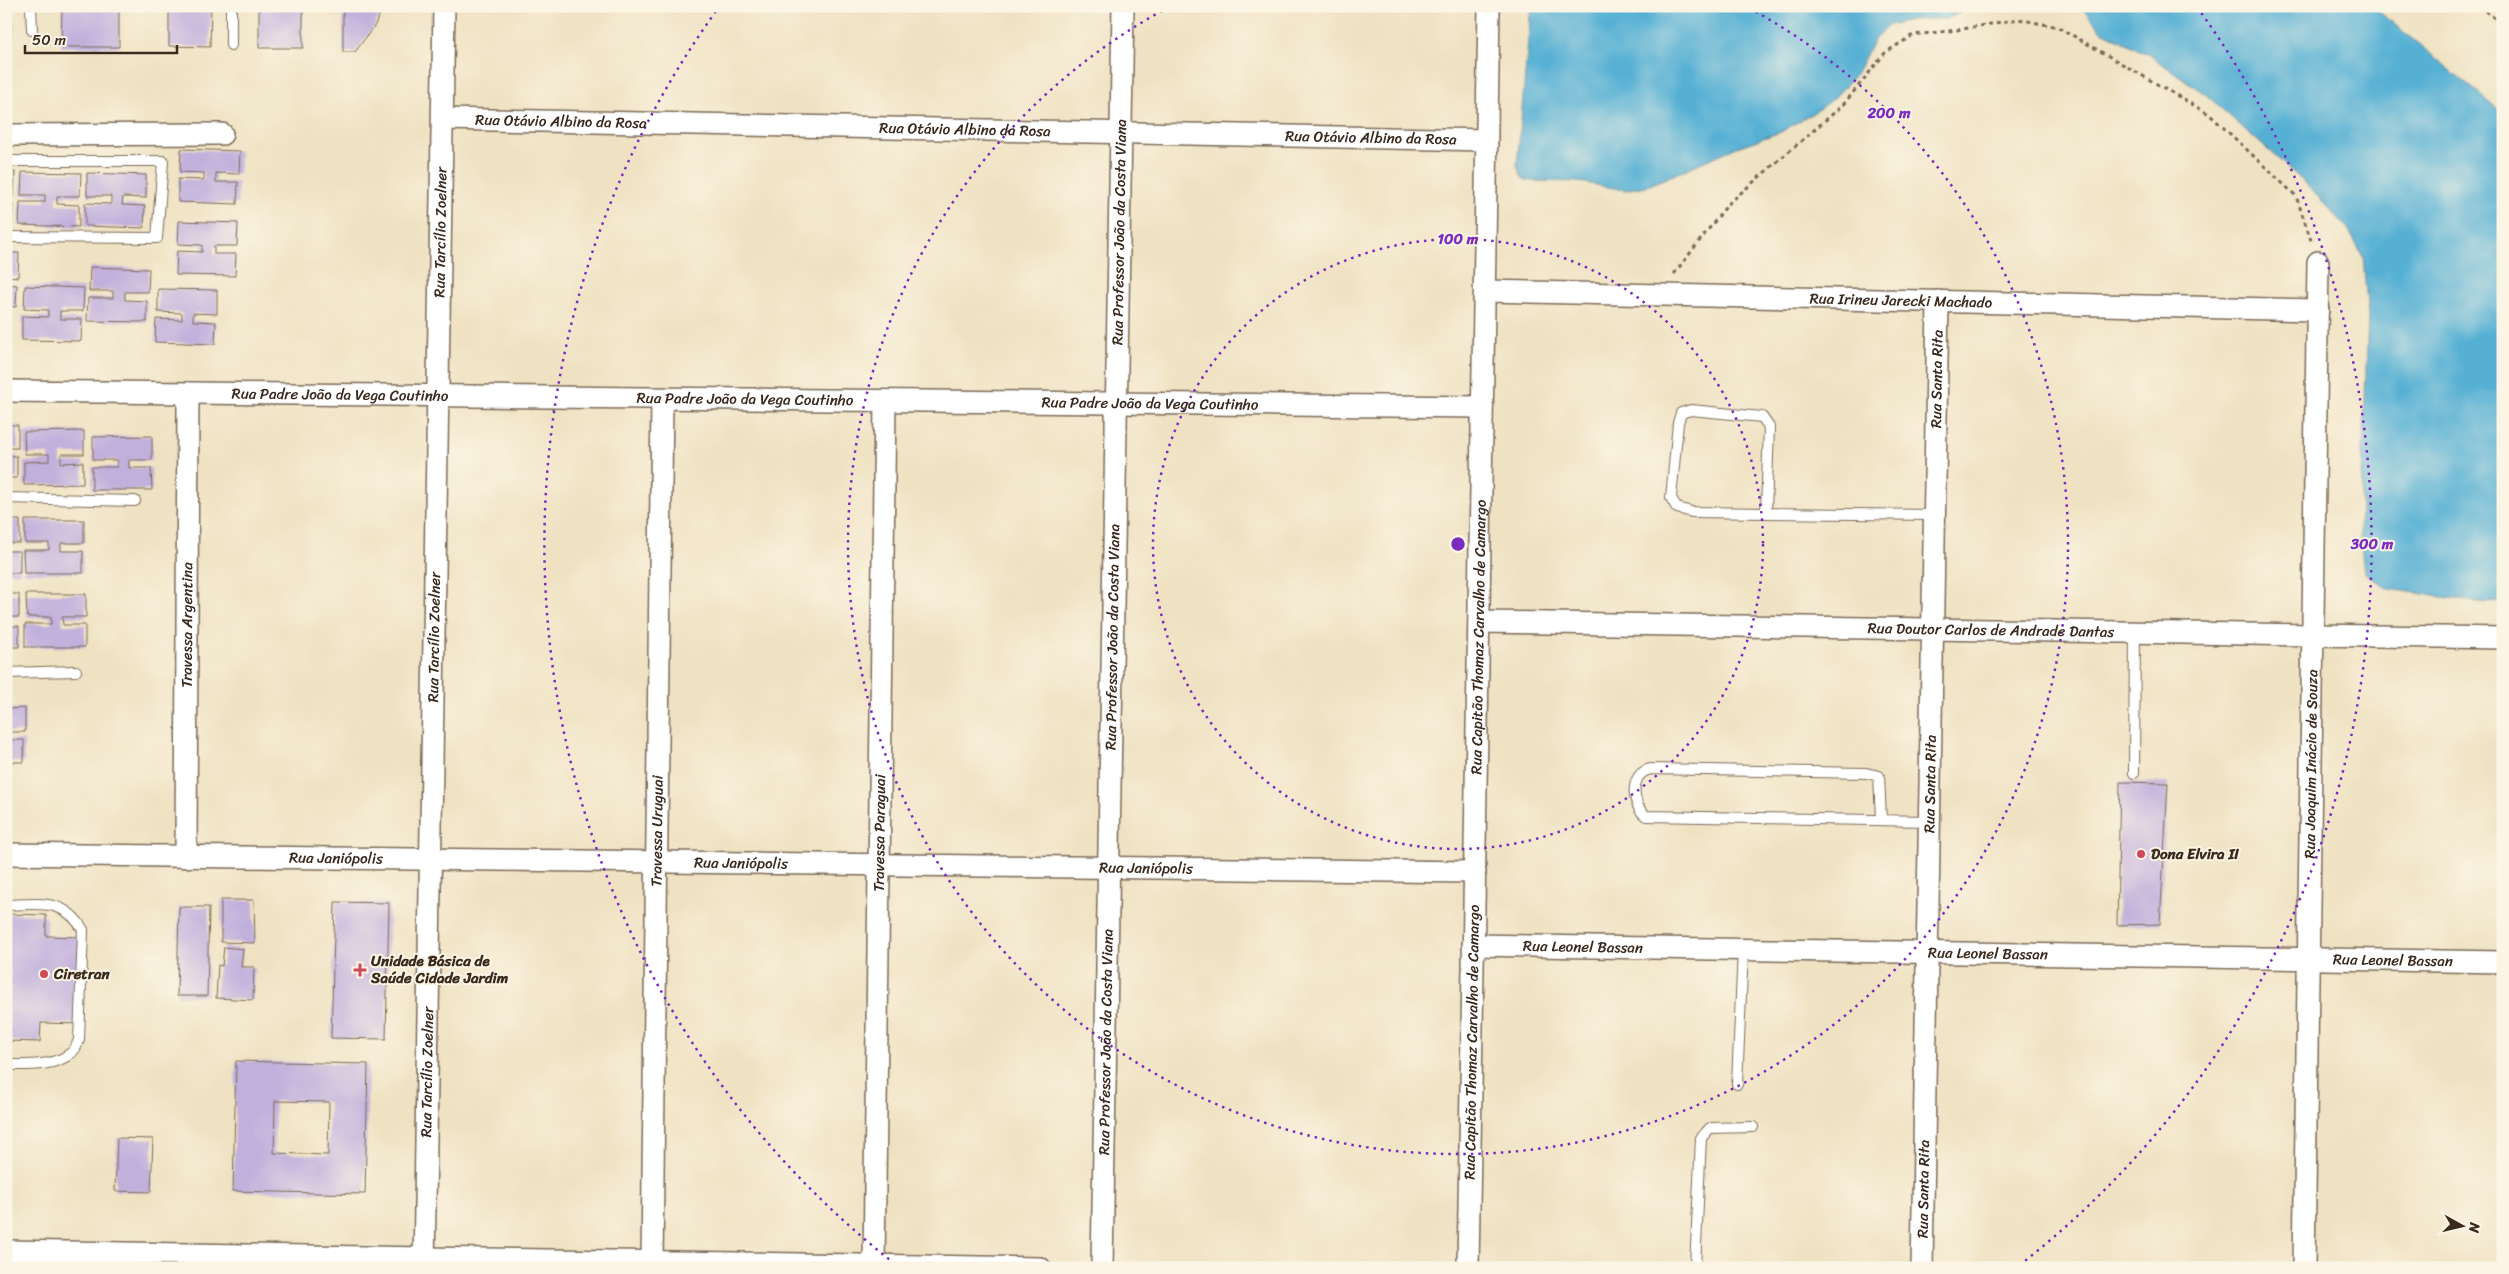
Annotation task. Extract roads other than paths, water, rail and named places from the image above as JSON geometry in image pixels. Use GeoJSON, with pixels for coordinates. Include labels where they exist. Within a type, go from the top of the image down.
{"type":"FeatureCollection","features":[{"type":"Feature","properties":{"kind":"street","name":"Rua Tarcílio Zoelner"},"geometry":{"type":"LineString","coordinates":[[424,1263],[444,6]]}},
{"type":"Feature","properties":{"kind":"street","name":"Rua Professor João da Costa Viana"},"geometry":{"type":"LineString","coordinates":[[1102,1268],[1122,6]]}},
{"type":"Feature","properties":{"kind":"street","name":"Rua Capitão Thomaz Carvalho de Camargo"},"geometry":{"type":"LineString","coordinates":[[1468,1268],[1489,6]]}},
{"type":"Feature","properties":{"kind":"street","name":"Rua Otávio Albino da Rosa"},"geometry":{"type":"LineString","coordinates":[[443,119],[1487,140]]}},
{"type":"Feature","properties":{"kind":"street"},"geometry":{"type":"LineString","coordinates":[[6,135],[222,134]]}},
{"type":"Feature","properties":{"kind":"street","name":"Rua Joaquim Inácio de Souza"},"geometry":{"type":"LineString","coordinates":[[2304,1268],[2318,262]]}},
{"type":"Feature","properties":{"kind":"street","name":"Rua Irineu Jarecki Machado"},"geometry":{"type":"LineString","coordinates":[[1484,291],[2318,310]]}},
{"type":"Feature","properties":{"kind":"street","name":"Rua Santa Rita"},"geometry":{"type":"LineString","coordinates":[[1922,1268],[1938,301]]}},
{"type":"Feature","properties":{"kind":"street","name":"Rua Padre João da Vega Coutinho"},"geometry":{"type":"LineString","coordinates":[[6,391],[1482,408]]}},
{"type":"Feature","properties":{"kind":"street","name":"Travessa Argentina"},"geometry":{"type":"LineString","coordinates":[[186,856],[188,393]]}},
{"type":"Feature","properties":{"kind":"street","name":"Travessa Uruguai"},"geometry":{"type":"LineString","coordinates":[[652,1262],[662,398]]}},
{"type":"Feature","properties":{"kind":"street","name":"Travessa Paraguai"},"geometry":{"type":"LineString","coordinates":[[874,1265],[885,401]]}},
{"type":"Feature","properties":{"kind":"street","name":"Rua Doutor Carlos de Andrade Dantas"},"geometry":{"type":"LineString","coordinates":[[1479,622],[2503,638]]}},
{"type":"Feature","properties":{"kind":"street","name":"Rua Janiópolis"},"geometry":{"type":"LineString","coordinates":[[6,854],[1474,872]]}},
{"type":"Feature","properties":{"kind":"street","name":"Rua Leonel Bassan"},"geometry":{"type":"LineString","coordinates":[[1473,946],[2503,962]]}},
{"type":"Feature","properties":{"kind":"street"},"geometry":{"type":"LineString","coordinates":[[6,1250],[424,1263],[652,1262],[1040,1268]]}},
{"type":"Feature","properties":{"kind":"lane"},"geometry":{"type":"LineString","coordinates":[[32,6],[32,30]]}},
{"type":"Feature","properties":{"kind":"lane"},"geometry":{"type":"LineString","coordinates":[[231,6],[231,45]]}},
{"type":"Feature","properties":{"kind":"lane"},"geometry":{"type":"LineString","coordinates":[[6,161],[163,161],[157,238],[6,237]]}},
{"type":"Feature","properties":{"kind":"lane"},"geometry":{"type":"LineString","coordinates":[[1766,512],[1769,427],[1762,417],[1691,410],[1681,413],[1678,424],[1671,498],[1677,508],[1692,512],[1934,515]]}},
{"type":"Feature","properties":{"kind":"lane"},"geometry":{"type":"LineString","coordinates":[[6,498],[135,501]]}},
{"type":"Feature","properties":{"kind":"lane"},"geometry":{"type":"LineString","coordinates":[[2134,773],[2135,632]]}},
{"type":"Feature","properties":{"kind":"lane"},"geometry":{"type":"LineString","coordinates":[[6,673],[76,671]]}},
{"type":"Feature","properties":{"kind":"lane"},"geometry":{"type":"LineString","coordinates":[[1881,819],[1879,776],[1866,773],[1643,770],[1638,775],[1634,802],[1638,811],[1646,816],[1929,821]]}},
{"type":"Feature","properties":{"kind":"lane"},"geometry":{"type":"LineString","coordinates":[[6,905],[37,904],[63,907],[76,918],[83,930],[79,1040],[72,1053],[54,1061],[33,1066],[6,1066]]}},
{"type":"Feature","properties":{"kind":"lane"},"geometry":{"type":"LineString","coordinates":[[1737,1084],[1743,950]]}},
{"type":"Feature","properties":{"kind":"lane"},"geometry":{"type":"LineString","coordinates":[[1695,1268],[1701,1138],[1710,1128],[1753,1128]]}},
{"type":"Feature","properties":{"kind":"water"},"geometry":{"type":"Polygon","coordinates":[[[1531,6],[1976,6],[1946,19],[1910,20],[1889,25],[1874,40],[1856,74],[1835,97],[1816,111],[1781,132],[1737,147],[1650,185],[1625,190],[1579,182],[1528,181],[1522,178],[1517,166],[1531,6]]]}},
{"type":"Feature","properties":{"kind":"water"},"geometry":{"type":"Polygon","coordinates":[[[2080,6],[2372,6],[2503,113],[2503,603],[2475,602],[2389,589],[2364,572],[2360,534],[2368,316],[2363,257],[2347,227],[2304,182],[2205,94],[2151,56],[2102,31],[2080,6]]]}},
{"type":"Feature","properties":{"kind":"place","name":"Dona Elvira II"},"geometry":{"type":"Point","coordinates":[2141,854]}},
{"type":"Feature","properties":{"kind":"place","name":"Unidade Básica de Saúde Cidade Jardim"},"geometry":{"type":"Point","coordinates":[360,970]}},
{"type":"Feature","properties":{"kind":"place","name":"Ciretran"},"geometry":{"type":"Point","coordinates":[44,974]}}]}
